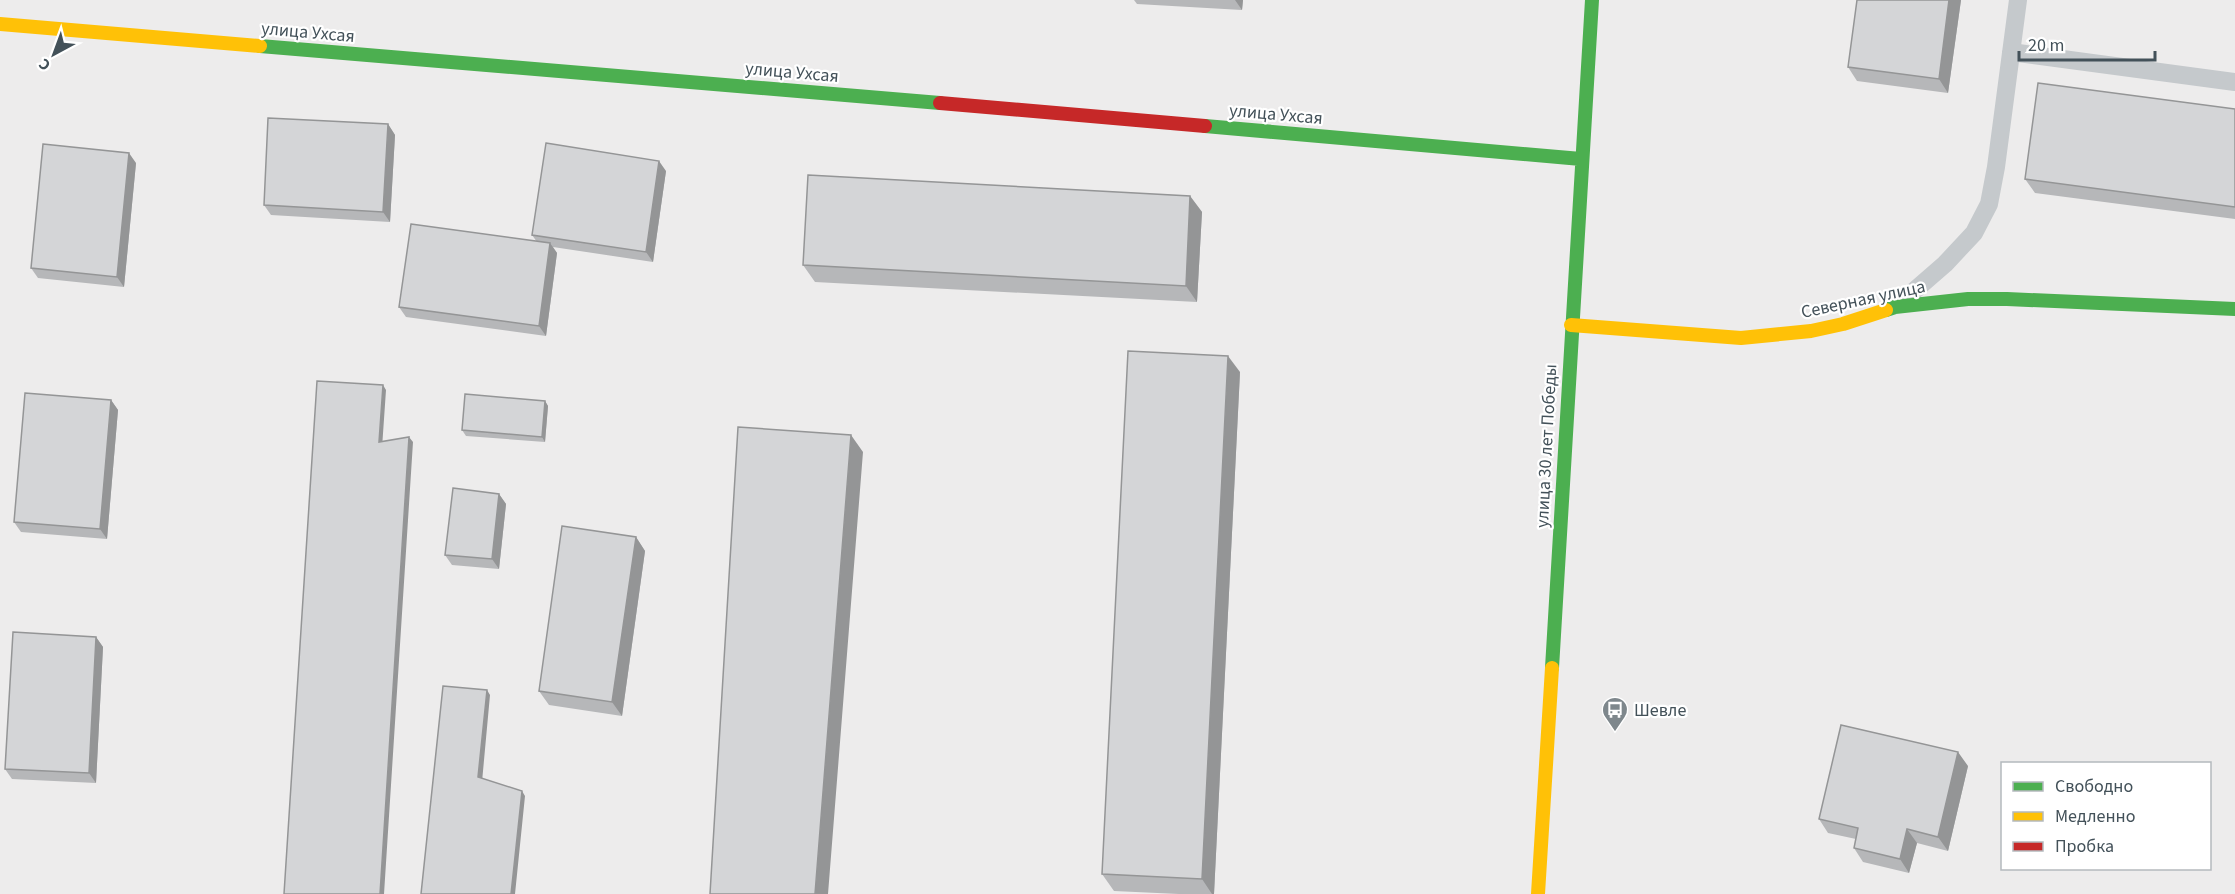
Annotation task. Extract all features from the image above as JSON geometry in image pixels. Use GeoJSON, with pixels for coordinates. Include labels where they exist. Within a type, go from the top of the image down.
{"type":"FeatureCollection","features":[{"type":"Feature","properties":{"kind":"street","name":"улица 30 лет Победы"},"geometry":{"type":"LineString","coordinates":[[1538,894],[1592,0]]}},
{"type":"Feature","properties":{"kind":"street","name":"улица Ухсая"},"geometry":{"type":"LineString","coordinates":[[0,24],[759,87],[1581,159]]}},
{"type":"Feature","properties":{"kind":"street","name":"Северная улица"},"geometry":{"type":"LineString","coordinates":[[1571,325],[1741,338],[1843,324],[1895,307],[1933,302],[2007,299],[2235,309]]}},
{"type":"Feature","properties":{"kind":"lane"},"geometry":{"type":"LineString","coordinates":[[1895,307],[1945,264],[1974,233],[1989,204],[2018,0]]}},
{"type":"Feature","properties":{"kind":"lane"},"geometry":{"type":"LineString","coordinates":[[2011,52],[2235,82]]}},
{"type":"Feature","properties":{"kind":"building"},"geometry":{"type":"Polygon","coordinates":[[[1857,0],[1949,0],[1939,79],[1848,67],[1857,0]]]}},
{"type":"Feature","properties":{"kind":"building"},"geometry":{"type":"Polygon","coordinates":[[[2038,83],[2235,109],[2235,207],[2025,179],[2038,83]]]}},
{"type":"Feature","properties":{"kind":"building"},"geometry":{"type":"Polygon","coordinates":[[[268,118],[388,124],[383,212],[264,205],[268,118]]]}},
{"type":"Feature","properties":{"kind":"building"},"geometry":{"type":"Polygon","coordinates":[[[546,143],[659,161],[646,252],[532,235],[546,143]]]}},
{"type":"Feature","properties":{"kind":"building"},"geometry":{"type":"Polygon","coordinates":[[[43,144],[129,153],[117,277],[31,268],[43,144]]]}},
{"type":"Feature","properties":{"kind":"building"},"geometry":{"type":"Polygon","coordinates":[[[808,175],[1190,196],[1186,286],[803,265],[808,175]]]}},
{"type":"Feature","properties":{"kind":"building"},"geometry":{"type":"Polygon","coordinates":[[[411,224],[550,243],[539,326],[399,307],[411,224]]]}},
{"type":"Feature","properties":{"kind":"building"},"geometry":{"type":"Polygon","coordinates":[[[1128,351],[1228,356],[1202,879],[1102,874],[1128,351]]]}},
{"type":"Feature","properties":{"kind":"building"},"geometry":{"type":"Polygon","coordinates":[[[317,381],[383,385],[379,442],[409,437],[380,894],[284,894],[317,381]]]}},
{"type":"Feature","properties":{"kind":"building"},"geometry":{"type":"Polygon","coordinates":[[[25,393],[111,400],[100,529],[14,522],[25,393]]]}},
{"type":"Feature","properties":{"kind":"building"},"geometry":{"type":"Polygon","coordinates":[[[465,394],[545,401],[542,437],[462,430],[465,394]]]}},
{"type":"Feature","properties":{"kind":"building"},"geometry":{"type":"Polygon","coordinates":[[[738,427],[851,435],[815,894],[710,894],[738,427]]]}},
{"type":"Feature","properties":{"kind":"building"},"geometry":{"type":"Polygon","coordinates":[[[453,488],[499,494],[492,559],[445,555],[453,488]]]}},
{"type":"Feature","properties":{"kind":"building"},"geometry":{"type":"Polygon","coordinates":[[[562,526],[636,537],[612,702],[539,691],[562,526]]]}},
{"type":"Feature","properties":{"kind":"building"},"geometry":{"type":"Polygon","coordinates":[[[13,632],[96,637],[89,773],[5,769],[13,632]]]}},
{"type":"Feature","properties":{"kind":"building"},"geometry":{"type":"Polygon","coordinates":[[[443,686],[487,690],[478,777],[522,791],[511,894],[421,894],[443,686]]]}},
{"type":"Feature","properties":{"kind":"building"},"geometry":{"type":"Polygon","coordinates":[[[1841,725],[1958,752],[1938,837],[1907,829],[1900,859],[1854,848],[1858,828],[1819,819],[1841,725]]]}},
{"type":"Feature","properties":{"kind":"traffic: fast"},"geometry":{"type":"LineString","coordinates":[[1552,668],[1592,0]]}},
{"type":"Feature","properties":{"kind":"traffic: fast"},"geometry":{"type":"LineString","coordinates":[[260,46],[940,103]]}},
{"type":"Feature","properties":{"kind":"traffic: fast"},"geometry":{"type":"LineString","coordinates":[[1205,126],[1581,159]]}},
{"type":"Feature","properties":{"kind":"traffic: fast"},"geometry":{"type":"LineString","coordinates":[[1886,310],[1968,299],[2235,309]]}},
{"type":"Feature","properties":{"kind":"traffic: slow"},"geometry":{"type":"LineString","coordinates":[[0,24],[260,46]]}},
{"type":"Feature","properties":{"kind":"traffic: slow"},"geometry":{"type":"LineString","coordinates":[[1571,325],[1741,338],[1811,331],[1843,324],[1886,310]]}},
{"type":"Feature","properties":{"kind":"traffic: slow"},"geometry":{"type":"LineString","coordinates":[[1538,894],[1552,668]]}},
{"type":"Feature","properties":{"kind":"traffic: jam"},"geometry":{"type":"LineString","coordinates":[[940,103],[1205,126]]}},
{"type":"Feature","properties":{"kind":"place","name":"Шевле"},"geometry":{"type":"Point","coordinates":[1615,733]}}]}
